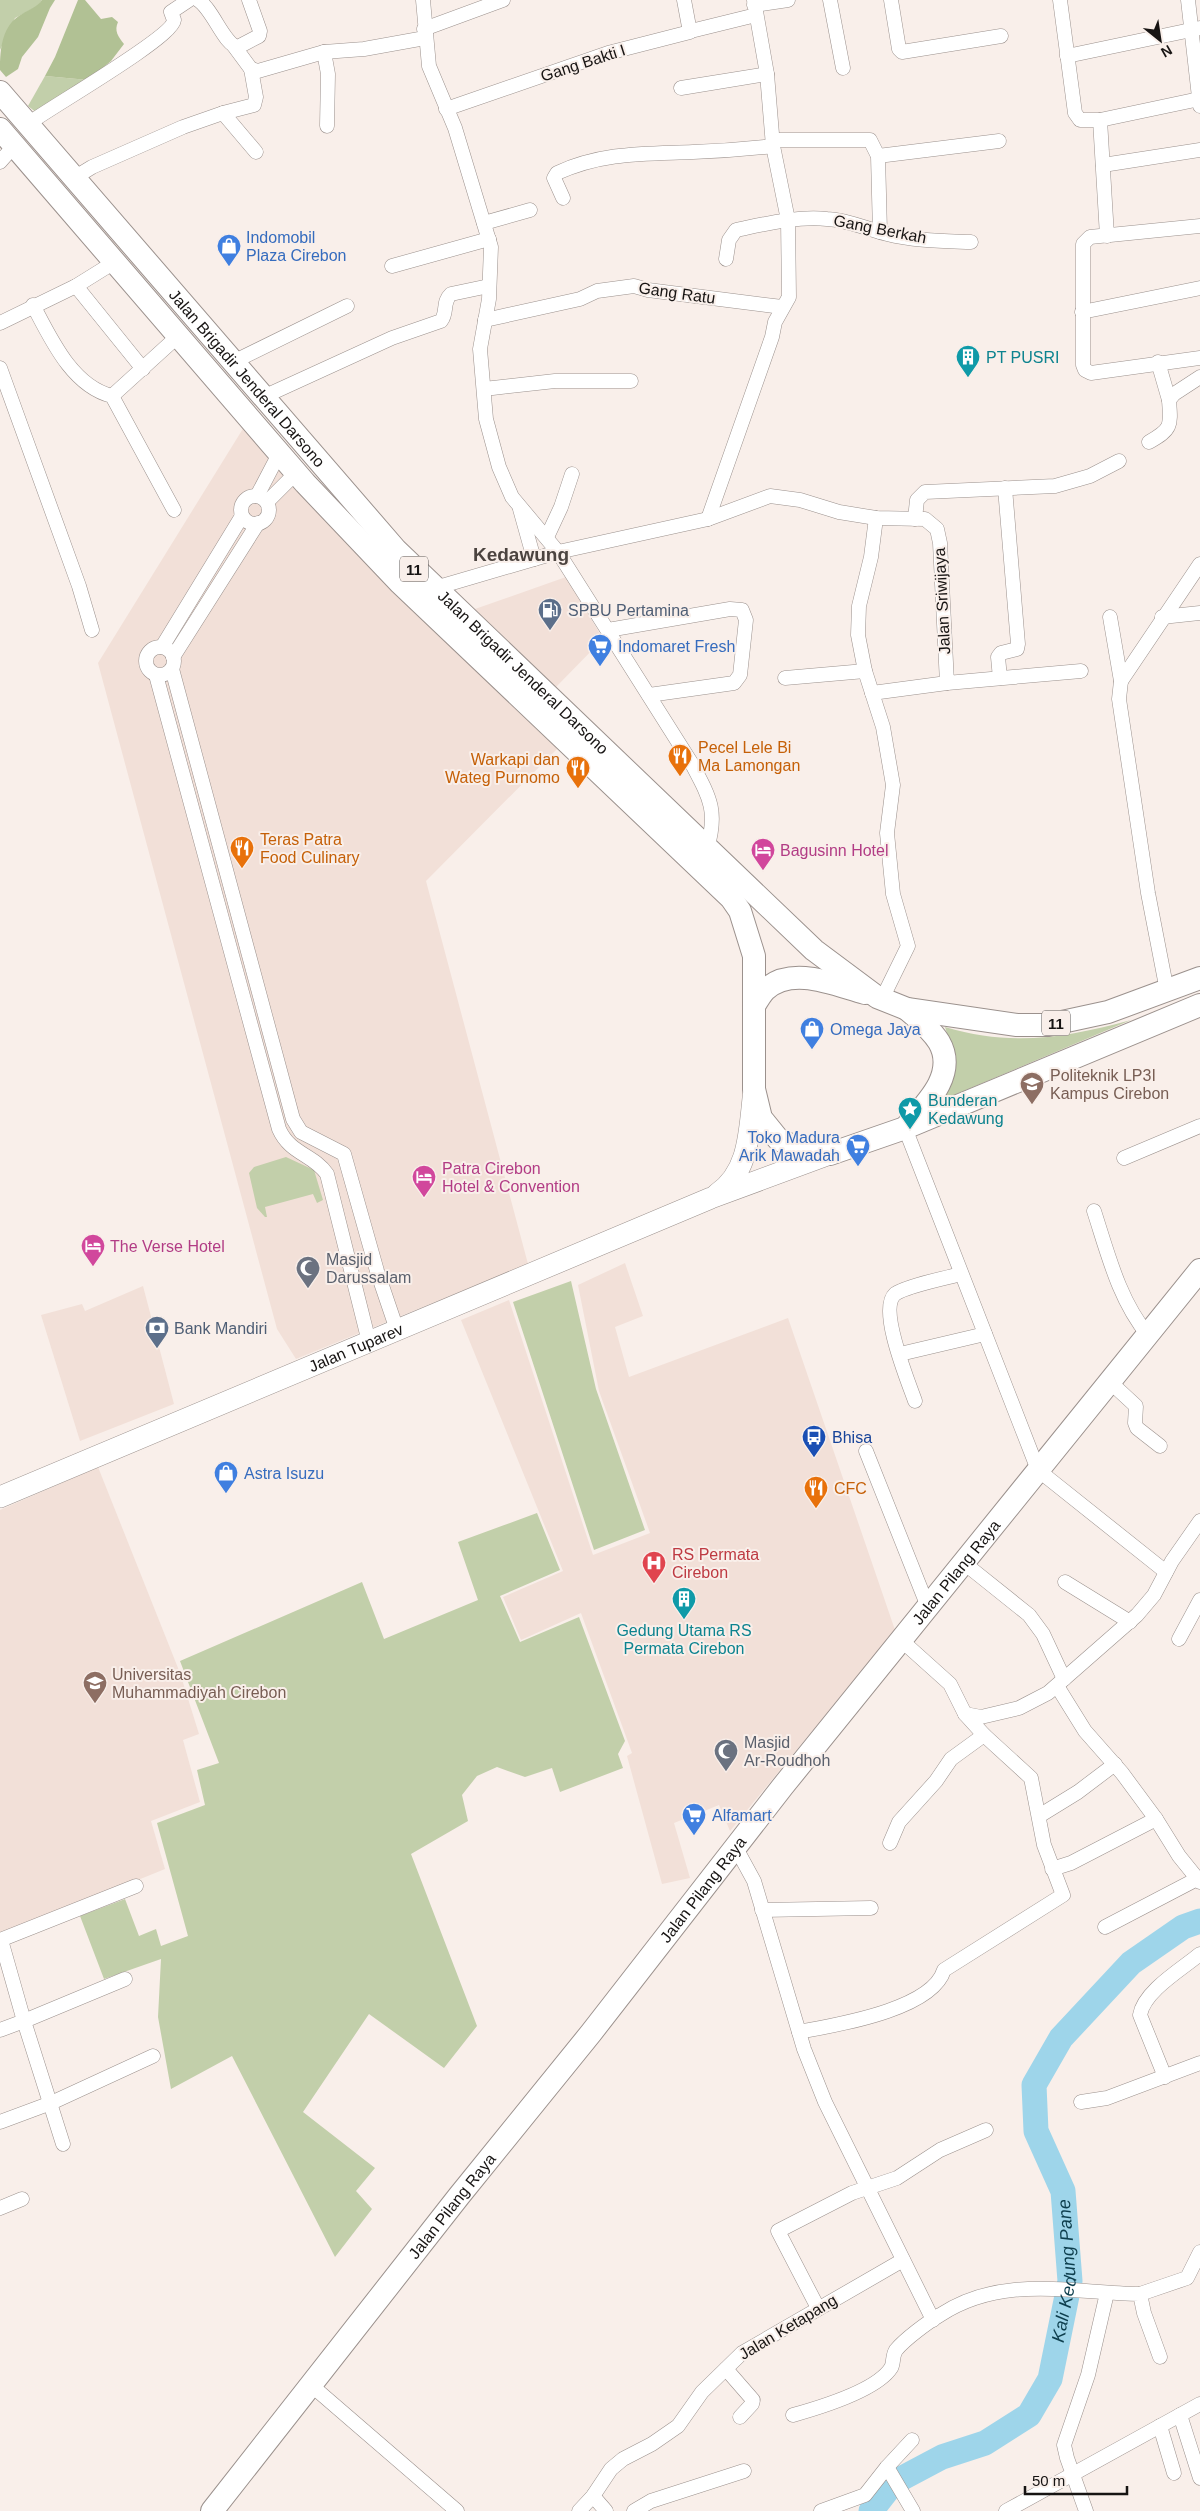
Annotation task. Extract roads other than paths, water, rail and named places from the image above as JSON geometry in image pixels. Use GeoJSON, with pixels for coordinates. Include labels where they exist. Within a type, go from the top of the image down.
{"type":"FeatureCollection","features":[{"type":"Feature","properties":{"kind":"highway","name":"Jalan Brigadir Jenderal Darsono"},"geometry":{"type":"LineString","coordinates":[[0,92],[359,510],[407,576],[435,588],[521,684]]}},
{"type":"Feature","properties":{"kind":"highway","name":"Jalan Brigadir Jenderal Darsono"},"geometry":{"type":"LineString","coordinates":[[5,146],[113,263],[296,473],[613,772],[725,892],[740,911],[754,956],[754,1089]]}},
{"type":"Feature","properties":{"kind":"highway","name":"Jalan Brigadir Jenderal Darsono"},"geometry":{"type":"LineString","coordinates":[[613,772],[707,849],[814,950],[880,998],[907,1009]]}},
{"type":"Feature","properties":{"kind":"highway"},"geometry":{"type":"LineString","coordinates":[[754,1006],[765,990],[779,982],[796,977],[810,978],[880,998]]}},
{"type":"Feature","properties":{"kind":"highway","name":"11"},"geometry":{"type":"LineString","coordinates":[[907,1009],[1017,1025],[1048,1025],[1108,1012],[1200,978]]}},
{"type":"Feature","properties":{"kind":"highway","name":"11"},"geometry":{"type":"LineString","coordinates":[[754,1089],[761,1118],[778,1139],[799,1149],[830,1154],[904,1128],[1200,1005]]}},
{"type":"Feature","properties":{"kind":"highway"},"geometry":{"type":"LineString","coordinates":[[904,1128],[939,1088],[945,1061],[940,1043],[907,1009]]}},
{"type":"Feature","properties":{"kind":"highway","name":"Jalan Pilang Raya"},"geometry":{"type":"LineString","coordinates":[[212,2511],[783,1786],[1200,1270]]}},
{"type":"Feature","properties":{"kind":"main road"},"geometry":{"type":"LineString","coordinates":[[711,1198],[730,1185],[744,1162],[754,1089]]}},
{"type":"Feature","properties":{"kind":"main road"},"geometry":{"type":"LineString","coordinates":[[711,1198],[830,1154]]}},
{"type":"Feature","properties":{"kind":"main road","name":"Jalan Tuparev"},"geometry":{"type":"LineString","coordinates":[[0,1497],[711,1198]]}},
{"type":"Feature","properties":{"kind":"street"},"geometry":{"type":"LineString","coordinates":[[28,124],[139,53],[171,28],[174,20],[171,12],[189,0]]}},
{"type":"Feature","properties":{"kind":"street"},"geometry":{"type":"LineString","coordinates":[[234,46],[250,42],[259,36],[259,25],[249,0]]}},
{"type":"Feature","properties":{"kind":"street"},"geometry":{"type":"LineString","coordinates":[[423,0],[429,66],[455,128],[491,247],[489,286],[480,349],[486,418],[499,467],[506,486],[558,552],[649,695],[705,790],[712,811],[713,827],[707,849]]}},
{"type":"Feature","properties":{"kind":"street"},"geometry":{"type":"LineString","coordinates":[[251,69],[258,71],[269,69],[324,52],[364,49],[425,34],[503,0]]}},
{"type":"Feature","properties":{"kind":"street","name":"Gang Bakti I"},"geometry":{"type":"LineString","coordinates":[[446,109],[608,53],[690,32],[684,0]]}},
{"type":"Feature","properties":{"kind":"street"},"geometry":{"type":"LineString","coordinates":[[695,30],[755,7],[788,0]]}},
{"type":"Feature","properties":{"kind":"street"},"geometry":{"type":"LineString","coordinates":[[830,0],[843,68]]}},
{"type":"Feature","properties":{"kind":"street"},"geometry":{"type":"LineString","coordinates":[[891,0],[899,49],[902,52],[1002,36]]}},
{"type":"Feature","properties":{"kind":"street"},"geometry":{"type":"LineString","coordinates":[[1060,0],[1075,113],[1080,120],[1100,120],[1199,103],[1196,29],[1188,0]]}},
{"type":"Feature","properties":{"kind":"street"},"geometry":{"type":"LineString","coordinates":[[74,178],[92,167],[183,127],[223,113],[254,105],[256,97],[251,69],[234,46],[207,2]]}},
{"type":"Feature","properties":{"kind":"street"},"geometry":{"type":"LineString","coordinates":[[708,519],[772,337],[775,322],[789,292],[788,220],[773,143],[767,74],[755,7]]}},
{"type":"Feature","properties":{"kind":"street"},"geometry":{"type":"LineString","coordinates":[[1067,56],[1196,29]]}},
{"type":"Feature","properties":{"kind":"street"},"geometry":{"type":"LineString","coordinates":[[324,52],[328,74],[327,126]]}},
{"type":"Feature","properties":{"kind":"street"},"geometry":{"type":"LineString","coordinates":[[681,88],[767,74]]}},
{"type":"Feature","properties":{"kind":"street"},"geometry":{"type":"LineString","coordinates":[[223,113],[256,152]]}},
{"type":"Feature","properties":{"kind":"street"},"geometry":{"type":"LineString","coordinates":[[1100,120],[1107,236]]}},
{"type":"Feature","properties":{"kind":"street"},"geometry":{"type":"LineString","coordinates":[[563,198],[554,178],[557,172],[601,158],[628,153],[725,151],[773,143],[865,139],[870,140],[878,156],[880,232]]}},
{"type":"Feature","properties":{"kind":"street"},"geometry":{"type":"LineString","coordinates":[[878,156],[999,141]]}},
{"type":"Feature","properties":{"kind":"street"},"geometry":{"type":"LineString","coordinates":[[1103,165],[1200,150]]}},
{"type":"Feature","properties":{"kind":"street"},"geometry":{"type":"LineString","coordinates":[[484,223],[530,210]]}},
{"type":"Feature","properties":{"kind":"street","name":"Gang Berkah"},"geometry":{"type":"LineString","coordinates":[[726,260],[729,240],[736,230],[788,220],[825,218],[845,221],[880,232],[908,238],[971,242]]}},
{"type":"Feature","properties":{"kind":"street"},"geometry":{"type":"LineString","coordinates":[[1200,226],[1090,238],[1083,244],[1082,312],[1083,365],[1091,373],[1158,362],[1200,358]]}},
{"type":"Feature","properties":{"kind":"street"},"geometry":{"type":"LineString","coordinates":[[392,266],[489,239]]}},
{"type":"Feature","properties":{"kind":"street"},"geometry":{"type":"LineString","coordinates":[[0,323],[33,305],[76,286],[113,263]]}},
{"type":"Feature","properties":{"kind":"street"},"geometry":{"type":"LineString","coordinates":[[76,286],[143,369]]}},
{"type":"Feature","properties":{"kind":"street"},"geometry":{"type":"LineString","coordinates":[[263,397],[392,338],[441,321],[444,318],[444,302],[451,294],[489,286]]}},
{"type":"Feature","properties":{"kind":"street","name":"Gang Ratu"},"geometry":{"type":"LineString","coordinates":[[485,320],[580,299],[597,291],[634,286],[648,290],[782,307]]}},
{"type":"Feature","properties":{"kind":"street"},"geometry":{"type":"LineString","coordinates":[[1082,312],[1200,288]]}},
{"type":"Feature","properties":{"kind":"street"},"geometry":{"type":"LineString","coordinates":[[33,305],[56,348],[87,384],[101,393],[112,396],[174,510]]}},
{"type":"Feature","properties":{"kind":"street"},"geometry":{"type":"LineString","coordinates":[[233,362],[347,306]]}},
{"type":"Feature","properties":{"kind":"street"},"geometry":{"type":"LineString","coordinates":[[112,396],[177,336]]}},
{"type":"Feature","properties":{"kind":"street"},"geometry":{"type":"LineString","coordinates":[[1149,442],[1166,432],[1171,420],[1169,400],[1158,362]]}},
{"type":"Feature","properties":{"kind":"street"},"geometry":{"type":"LineString","coordinates":[[0,368],[79,586],[92,630]]}},
{"type":"Feature","properties":{"kind":"street"},"geometry":{"type":"LineString","coordinates":[[1169,400],[1174,394],[1200,377]]}},
{"type":"Feature","properties":{"kind":"street"},"geometry":{"type":"LineString","coordinates":[[484,389],[555,381],[631,381]]}},
{"type":"Feature","properties":{"kind":"street"},"geometry":{"type":"LineString","coordinates":[[262,499],[279,454]]}},
{"type":"Feature","properties":{"kind":"street"},"geometry":{"type":"LineString","coordinates":[[916,519],[917,500],[925,492],[1045,487],[1069,483],[1090,476],[1119,461]]}},
{"type":"Feature","properties":{"kind":"street"},"geometry":{"type":"LineString","coordinates":[[262,499],[296,473]]}},
{"type":"Feature","properties":{"kind":"street"},"geometry":{"type":"LineString","coordinates":[[546,537],[561,507],[572,474]]}},
{"type":"Feature","properties":{"kind":"street"},"geometry":{"type":"LineString","coordinates":[[1000,678],[998,657],[1001,653],[1018,649],[1005,488]]}},
{"type":"Feature","properties":{"kind":"street"},"geometry":{"type":"LineString","coordinates":[[156,675],[167,673],[258,523],[267,517],[269,512],[262,499],[252,496],[244,502],[242,516],[162,647]]}},
{"type":"Feature","properties":{"kind":"street","name":"Jalan Sriwijaya"},"geometry":{"type":"LineString","coordinates":[[435,588],[558,552],[708,519],[770,496],[800,500],[839,512],[876,518],[925,519],[937,529],[940,543],[947,683]]}},
{"type":"Feature","properties":{"kind":"street"},"geometry":{"type":"LineString","coordinates":[[520,506],[534,559]]}},
{"type":"Feature","properties":{"kind":"street"},"geometry":{"type":"LineString","coordinates":[[242,516],[246,521],[258,523]]}},
{"type":"Feature","properties":{"kind":"street"},"geometry":{"type":"LineString","coordinates":[[876,518],[871,556],[859,606],[858,634],[864,671],[883,728],[893,785],[887,833],[893,894],[908,946],[880,998]]}},
{"type":"Feature","properties":{"kind":"street"},"geometry":{"type":"LineString","coordinates":[[1121,680],[1162,616],[1200,564]]}},
{"type":"Feature","properties":{"kind":"street"},"geometry":{"type":"LineString","coordinates":[[608,630],[730,609],[742,610],[746,620],[738,680],[734,683],[649,695]]}},
{"type":"Feature","properties":{"kind":"street"},"geometry":{"type":"LineString","coordinates":[[1162,616],[1200,613]]}},
{"type":"Feature","properties":{"kind":"street"},"geometry":{"type":"LineString","coordinates":[[1110,616],[1121,680],[1120,699],[1148,893],[1168,991]]}},
{"type":"Feature","properties":{"kind":"street"},"geometry":{"type":"LineString","coordinates":[[369,1342],[365,1320],[326,1174],[322,1168],[284,1141],[279,1129],[156,675],[147,669],[145,658],[151,649],[162,647],[171,652],[258,989],[296,1127],[301,1132],[344,1154],[384,1294],[398,1330]]}},
{"type":"Feature","properties":{"kind":"street"},"geometry":{"type":"LineString","coordinates":[[786,678],[864,671]]}},
{"type":"Feature","properties":{"kind":"street"},"geometry":{"type":"LineString","coordinates":[[872,693],[947,683],[1081,671]]}},
{"type":"Feature","properties":{"kind":"street"},"geometry":{"type":"LineString","coordinates":[[242,993],[258,989]]}},
{"type":"Feature","properties":{"kind":"street"},"geometry":{"type":"LineString","coordinates":[[248,1014],[264,1010]]}},
{"type":"Feature","properties":{"kind":"street"},"geometry":{"type":"LineString","coordinates":[[1124,1158],[1200,1126]]}},
{"type":"Feature","properties":{"kind":"street"},"geometry":{"type":"LineString","coordinates":[[904,1128],[1038,1470],[1166,1572]]}},
{"type":"Feature","properties":{"kind":"street"},"geometry":{"type":"LineString","coordinates":[[1094,1211],[1111,1267],[1134,1316],[1148,1335]]}},
{"type":"Feature","properties":{"kind":"street"},"geometry":{"type":"LineString","coordinates":[[915,1401],[888,1309],[893,1297],[902,1291],[962,1274]]}},
{"type":"Feature","properties":{"kind":"street"},"geometry":{"type":"LineString","coordinates":[[900,1354],[985,1334]]}},
{"type":"Feature","properties":{"kind":"street"},"geometry":{"type":"LineString","coordinates":[[1110,1382],[1136,1406],[1135,1423],[1138,1428],[1160,1446]]}},
{"type":"Feature","properties":{"kind":"street"},"geometry":{"type":"LineString","coordinates":[[866,1451],[928,1607]]}},
{"type":"Feature","properties":{"kind":"street"},"geometry":{"type":"LineString","coordinates":[[966,1714],[981,1717],[1018,1708],[1037,1700],[1060,1683],[1130,1622],[1154,1594],[1166,1572],[1200,1521]]}},
{"type":"Feature","properties":{"kind":"street"},"geometry":{"type":"LineString","coordinates":[[964,1563],[1029,1615],[1043,1634],[1060,1683],[1085,1731],[1115,1764],[1156,1819],[1179,1856],[1198,1881],[1105,1927]]}},
{"type":"Feature","properties":{"kind":"street"},"geometry":{"type":"LineString","coordinates":[[1065,1582],[1130,1622]]}},
{"type":"Feature","properties":{"kind":"street"},"geometry":{"type":"LineString","coordinates":[[1179,1639],[1200,1600]]}},
{"type":"Feature","properties":{"kind":"street"},"geometry":{"type":"LineString","coordinates":[[799,2032],[872,2017],[912,2000],[933,1988],[941,1978],[944,1970],[1027,1916],[1062,1897],[1063,1892],[1052,1869],[1044,1845],[1031,1778],[984,1735],[966,1714],[950,1684],[901,1640]]}},
{"type":"Feature","properties":{"kind":"street"},"geometry":{"type":"LineString","coordinates":[[890,1843],[899,1822],[936,1781],[951,1759],[984,1735]]}},
{"type":"Feature","properties":{"kind":"street"},"geometry":{"type":"LineString","coordinates":[[1039,1816],[1078,1792],[1115,1764]]}},
{"type":"Feature","properties":{"kind":"street"},"geometry":{"type":"LineString","coordinates":[[1052,1869],[1071,1863],[1156,1819]]}},
{"type":"Feature","properties":{"kind":"street"},"geometry":{"type":"LineString","coordinates":[[736,1848],[754,1881],[799,2032],[825,2102],[933,2320]]}},
{"type":"Feature","properties":{"kind":"street"},"geometry":{"type":"LineString","coordinates":[[64,2144],[0,1940],[136,1886]]}},
{"type":"Feature","properties":{"kind":"street"},"geometry":{"type":"LineString","coordinates":[[762,1910],[871,1908]]}},
{"type":"Feature","properties":{"kind":"street"},"geometry":{"type":"LineString","coordinates":[[1165,2077],[1140,2014],[1148,1998],[1200,1954]]}},
{"type":"Feature","properties":{"kind":"street"},"geometry":{"type":"LineString","coordinates":[[0,2030],[126,1980]]}},
{"type":"Feature","properties":{"kind":"street"},"geometry":{"type":"LineString","coordinates":[[0,2122],[51,2103],[153,2056]]}},
{"type":"Feature","properties":{"kind":"street"},"geometry":{"type":"LineString","coordinates":[[1080,2102],[1106,2098],[1200,2063]]}},
{"type":"Feature","properties":{"kind":"street"},"geometry":{"type":"LineString","coordinates":[[818,2308],[778,2231],[852,2193],[897,2178],[940,2150],[986,2130]]}},
{"type":"Feature","properties":{"kind":"street"},"geometry":{"type":"LineString","coordinates":[[0,2208],[22,2199]]}},
{"type":"Feature","properties":{"kind":"street"},"geometry":{"type":"LineString","coordinates":[[792,2415],[846,2398],[876,2381],[890,2369],[896,2350],[933,2320],[941,2314],[986,2294],[1011,2289],[1049,2288],[1100,2293],[1140,2294],[1187,2278],[1200,2252]]}},
{"type":"Feature","properties":{"kind":"street","name":"Jalan Ketapang"},"geometry":{"type":"LineString","coordinates":[[579,2511],[593,2496],[611,2469],[623,2459],[652,2444],[678,2426],[702,2392],[742,2353],[904,2260]]}},
{"type":"Feature","properties":{"kind":"street"},"geometry":{"type":"LineString","coordinates":[[1086,2511],[1064,2445],[1088,2376],[1100,2293]]}},
{"type":"Feature","properties":{"kind":"street"},"geometry":{"type":"LineString","coordinates":[[1140,2294],[1144,2313],[1160,2357]]}},
{"type":"Feature","properties":{"kind":"street"},"geometry":{"type":"LineString","coordinates":[[726,2369],[753,2400],[752,2404],[740,2417]]}},
{"type":"Feature","properties":{"kind":"street"},"geometry":{"type":"LineString","coordinates":[[311,2385],[457,2511]]}},
{"type":"Feature","properties":{"kind":"street"},"geometry":{"type":"LineString","coordinates":[[1006,2511],[1022,2507],[1070,2466],[1160,2426],[1200,2404]]}},
{"type":"Feature","properties":{"kind":"street"},"geometry":{"type":"LineString","coordinates":[[1180,2415],[1200,2478]]}},
{"type":"Feature","properties":{"kind":"street"},"geometry":{"type":"LineString","coordinates":[[1160,2426],[1174,2473]]}},
{"type":"Feature","properties":{"kind":"street"},"geometry":{"type":"LineString","coordinates":[[820,2511],[865,2495],[912,2440]]}},
{"type":"Feature","properties":{"kind":"street"},"geometry":{"type":"LineString","coordinates":[[888,2468],[913,2511]]}},
{"type":"Feature","properties":{"kind":"street"},"geometry":{"type":"LineString","coordinates":[[634,2511],[651,2501],[744,2471]]}},
{"type":"Feature","properties":{"kind":"street"},"geometry":{"type":"LineString","coordinates":[[593,2496],[606,2511]]}},
{"type":"Feature","properties":{"kind":"waterway","name":"Kali Kedung Pane"},"geometry":{"type":"LineString","coordinates":[[871,2511],[893,2483],[942,2457],[985,2443],[1029,2415],[1050,2379],[1070,2281],[1063,2191],[1036,2131],[1034,2085],[1061,2038],[1131,1963],[1183,1927],[1200,1921]]}},
{"type":"Feature","properties":{"kind":"place","name":"Indomobil Plaza Cirebon"},"geometry":{"type":"Point","coordinates":[229,267]}},
{"type":"Feature","properties":{"kind":"place","name":"PT PUSRI"},"geometry":{"type":"Point","coordinates":[968,378]}},
{"type":"Feature","properties":{"kind":"place","name":"SPBU Pertamina"},"geometry":{"type":"Point","coordinates":[550,631]}},
{"type":"Feature","properties":{"kind":"place","name":"Indomaret Fresh"},"geometry":{"type":"Point","coordinates":[600,667]}},
{"type":"Feature","properties":{"kind":"place","name":"Pecel Lele Bi Ma Lamongan"},"geometry":{"type":"Point","coordinates":[680,777]}},
{"type":"Feature","properties":{"kind":"place","name":"Warkapi dan Wateg Purnomo"},"geometry":{"type":"Point","coordinates":[578,789]}},
{"type":"Feature","properties":{"kind":"place","name":"Teras Patra Food Culinary"},"geometry":{"type":"Point","coordinates":[242,869]}},
{"type":"Feature","properties":{"kind":"place","name":"Bagusinn Hotel"},"geometry":{"type":"Point","coordinates":[763,871]}},
{"type":"Feature","properties":{"kind":"place","name":"Omega Jaya"},"geometry":{"type":"Point","coordinates":[812,1050]}},
{"type":"Feature","properties":{"kind":"place","name":"Politeknik LP3I Kampus Cirebon"},"geometry":{"type":"Point","coordinates":[1032,1105]}},
{"type":"Feature","properties":{"kind":"place","name":"Bunderan Kedawung"},"geometry":{"type":"Point","coordinates":[910,1130]}},
{"type":"Feature","properties":{"kind":"place","name":"Toko Madura Arik Mawadah"},"geometry":{"type":"Point","coordinates":[858,1167]}},
{"type":"Feature","properties":{"kind":"place","name":"Patra Cirebon Hotel & Convention"},"geometry":{"type":"Point","coordinates":[424,1198]}},
{"type":"Feature","properties":{"kind":"place","name":"The Verse Hotel"},"geometry":{"type":"Point","coordinates":[93,1267]}},
{"type":"Feature","properties":{"kind":"place","name":"Masjid Darussalam"},"geometry":{"type":"Point","coordinates":[308,1289]}},
{"type":"Feature","properties":{"kind":"place","name":"Bank Mandiri"},"geometry":{"type":"Point","coordinates":[157,1349]}},
{"type":"Feature","properties":{"kind":"place","name":"Bhisa"},"geometry":{"type":"Point","coordinates":[814,1458]}},
{"type":"Feature","properties":{"kind":"place","name":"Astra Isuzu"},"geometry":{"type":"Point","coordinates":[226,1494]}},
{"type":"Feature","properties":{"kind":"place","name":"CFC"},"geometry":{"type":"Point","coordinates":[816,1509]}},
{"type":"Feature","properties":{"kind":"place","name":"RS Permata Cirebon"},"geometry":{"type":"Point","coordinates":[654,1584]}},
{"type":"Feature","properties":{"kind":"place","name":"Gedung Utama RS Permata Cirebon"},"geometry":{"type":"Point","coordinates":[684,1620]}},
{"type":"Feature","properties":{"kind":"place","name":"Universitas Muhammadiyah Cirebon"},"geometry":{"type":"Point","coordinates":[95,1704]}},
{"type":"Feature","properties":{"kind":"place","name":"Masjid Ar-Roudhoh"},"geometry":{"type":"Point","coordinates":[726,1772]}},
{"type":"Feature","properties":{"kind":"place","name":"Alfamart"},"geometry":{"type":"Point","coordinates":[694,1836]}},
{"type":"Feature","properties":{"kind":"district","name":"Kedawung"},"geometry":{"type":"Point","coordinates":[521,554]}}]}
